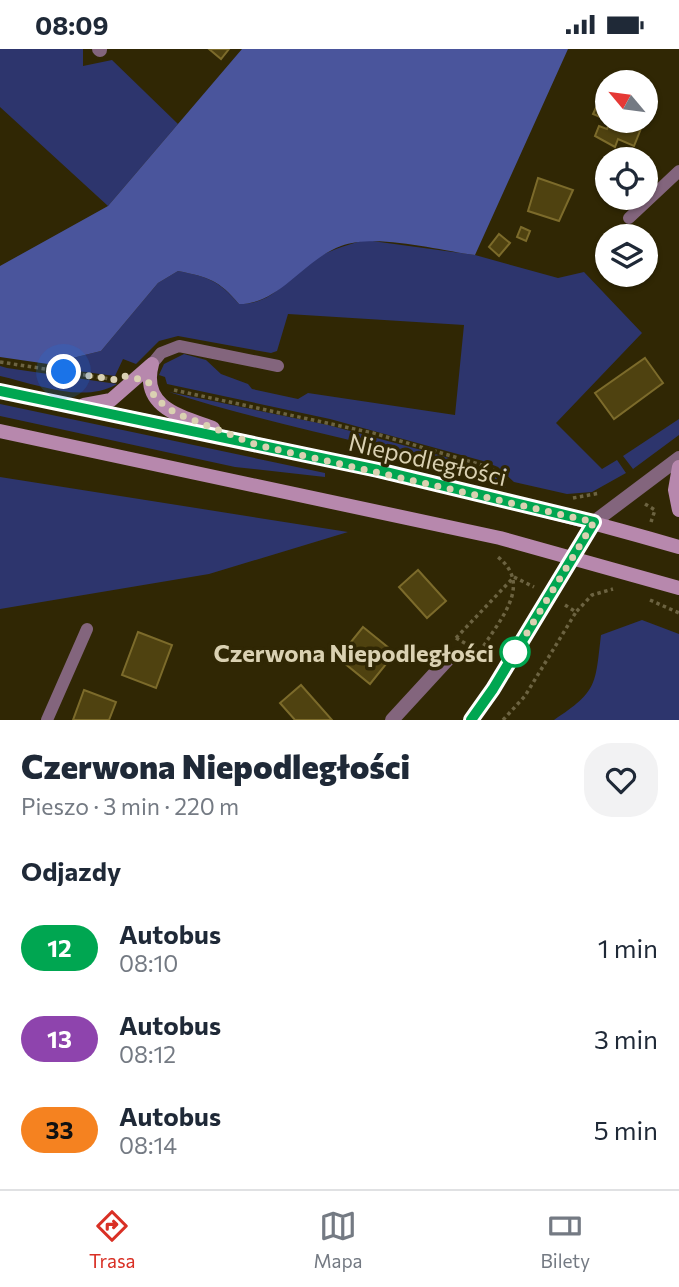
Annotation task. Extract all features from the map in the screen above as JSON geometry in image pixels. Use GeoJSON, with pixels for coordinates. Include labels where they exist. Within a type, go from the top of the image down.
{"type":"FeatureCollection","features":[{"type":"Feature","properties":{"kind":"main road"},"geometry":{"type":"LineString","coordinates":[[64,404],[99,404],[111,400],[143,380],[152,363]]}},
{"type":"Feature","properties":{"kind":"main road"},"geometry":{"type":"LineString","coordinates":[[143,380],[155,398],[175,413],[257,445]]}},
{"type":"Feature","properties":{"kind":"main road","name":"Niepodległości"},"geometry":{"type":"LineString","coordinates":[[0,391],[257,445],[594,522],[679,547]]}},
{"type":"Feature","properties":{"kind":"main road"},"geometry":{"type":"LineString","coordinates":[[0,431],[365,507],[573,556],[679,589]]}},
{"type":"Feature","properties":{"kind":"main road"},"geometry":{"type":"LineString","coordinates":[[679,467],[675,491],[679,510]]}},
{"type":"Feature","properties":{"kind":"main road"},"geometry":{"type":"LineString","coordinates":[[471,720],[594,522]]}},
{"type":"Feature","properties":{"kind":"street"},"geometry":{"type":"LineString","coordinates":[[594,522],[679,458]]}},
{"type":"Feature","properties":{"kind":"street"},"geometry":{"type":"LineString","coordinates":[[391,720],[449,653]]}},
{"type":"Feature","properties":{"kind":"lane"},"geometry":{"type":"LineString","coordinates":[[629,218],[679,171]]}},
{"type":"Feature","properties":{"kind":"lane"},"geometry":{"type":"LineString","coordinates":[[152,363],[161,353],[179,346],[278,366]]}},
{"type":"Feature","properties":{"kind":"lane"},"geometry":{"type":"LineString","coordinates":[[47,720],[87,629]]}},
{"type":"Feature","properties":{"kind":"path"},"geometry":{"type":"LineString","coordinates":[[0,362],[118,380],[124,376],[168,389],[328,422],[489,467],[512,485]]}},
{"type":"Feature","properties":{"kind":"path"},"geometry":{"type":"LineString","coordinates":[[514,577],[576,612]]}},
{"type":"Feature","properties":{"kind":"path"},"geometry":{"type":"LineString","coordinates":[[449,653],[457,638],[514,577]]}},
{"type":"Feature","properties":{"kind":"path"},"geometry":{"type":"LineString","coordinates":[[457,638],[480,652],[514,592],[514,577]]}},
{"type":"Feature","properties":{"kind":"path"},"geometry":{"type":"LineString","coordinates":[[503,720],[525,696],[576,612],[592,595],[621,589]]}},
{"type":"Feature","properties":{"kind":"path"},"geometry":{"type":"LineString","coordinates":[[642,597],[679,613]]}},
{"type":"Feature","properties":{"kind":"shaded area"},"geometry":{"type":"Polygon","coordinates":[[[0,49],[83,49],[83,66],[112,60],[178,124],[108,206],[0,107],[0,49]]]}},
{"type":"Feature","properties":{"kind":"shaded area"},"geometry":{"type":"Polygon","coordinates":[[[242,49],[568,49],[475,255],[389,242],[355,242],[327,253],[267,297],[239,304],[212,281],[178,271],[158,283],[101,351],[48,364],[0,357],[0,266],[108,206],[242,49]]]}},
{"type":"Feature","properties":{"kind":"shaded area"},"geometry":{"type":"Polygon","coordinates":[[[365,240],[475,255],[558,278],[584,272],[595,287],[598,287],[642,333],[556,423],[602,469],[617,460],[626,473],[592,492],[567,494],[514,482],[498,467],[483,461],[330,419],[167,384],[165,377],[159,375],[164,364],[184,354],[206,360],[221,374],[248,384],[252,389],[298,399],[308,393],[455,415],[464,325],[288,314],[277,351],[271,353],[178,336],[159,341],[136,364],[123,359],[115,376],[48,367],[48,364],[101,351],[158,283],[178,271],[212,281],[239,304],[251,303],[271,295],[313,260],[365,240]]]}},
{"type":"Feature","properties":{"kind":"shaded area"},"geometry":{"type":"Polygon","coordinates":[[[0,366],[117,384],[104,390],[89,392],[59,391],[0,376],[0,366]]]}},
{"type":"Feature","properties":{"kind":"shaded area"},"geometry":{"type":"Polygon","coordinates":[[[169,392],[328,425],[425,451],[489,470],[506,488],[489,484],[489,478],[449,466],[169,392]]]}},
{"type":"Feature","properties":{"kind":"shaded area"},"geometry":{"type":"Polygon","coordinates":[[[0,404],[325,473],[325,477],[235,467],[0,416],[0,404]]]}},
{"type":"Feature","properties":{"kind":"shaded area"},"geometry":{"type":"Polygon","coordinates":[[[679,419],[679,435],[633,469],[623,456],[679,419]]]}},
{"type":"Feature","properties":{"kind":"shaded area"},"geometry":{"type":"Polygon","coordinates":[[[0,477],[348,532],[209,574],[0,609],[0,477]]]}},
{"type":"Feature","properties":{"kind":"shaded area"},"geometry":{"type":"Polygon","coordinates":[[[642,620],[679,634],[679,720],[554,720],[579,702],[592,685],[601,635],[642,620]]]}},
{"type":"Feature","properties":{"kind":"building"},"geometry":{"type":"Polygon","coordinates":[[[209,49],[229,49],[221,59],[209,49]]]}},
{"type":"Feature","properties":{"kind":"building"},"geometry":{"type":"Polygon","coordinates":[[[596,133],[639,133],[634,146],[618,139],[615,147],[595,136],[596,133]]]}},
{"type":"Feature","properties":{"kind":"building"},"geometry":{"type":"Polygon","coordinates":[[[538,178],[573,190],[559,221],[528,211],[538,178]]]}},
{"type":"Feature","properties":{"kind":"building"},"geometry":{"type":"Polygon","coordinates":[[[521,227],[530,231],[526,241],[517,237],[521,227]]]}},
{"type":"Feature","properties":{"kind":"building"},"geometry":{"type":"Polygon","coordinates":[[[499,234],[510,243],[499,256],[489,247],[499,234]]]}},
{"type":"Feature","properties":{"kind":"building"},"geometry":{"type":"Polygon","coordinates":[[[645,358],[663,383],[614,419],[595,393],[645,358]]]}},
{"type":"Feature","properties":{"kind":"building"},"geometry":{"type":"Polygon","coordinates":[[[418,570],[446,601],[427,618],[399,587],[418,570]]]}},
{"type":"Feature","properties":{"kind":"building"},"geometry":{"type":"Polygon","coordinates":[[[363,627],[395,653],[370,684],[338,658],[363,627]]]}},
{"type":"Feature","properties":{"kind":"building"},"geometry":{"type":"Polygon","coordinates":[[[138,632],[172,645],[156,688],[122,675],[138,632]]]}},
{"type":"Feature","properties":{"kind":"building"},"geometry":{"type":"Polygon","coordinates":[[[301,685],[332,720],[295,720],[280,703],[301,685]]]}},
{"type":"Feature","properties":{"kind":"building"},"geometry":{"type":"Polygon","coordinates":[[[84,690],[116,702],[109,720],[73,720],[84,690]]]}},
{"type":"Feature","properties":{"kind":"bus line","name":"12"},"geometry":{"type":"LineString","coordinates":[[0,391],[378,470],[594,522],[493,689],[471,720]]}},
{"type":"Feature","properties":{"kind":"place","name":"Czerwona Niepodległości"},"geometry":{"type":"Point","coordinates":[515,652]}},
{"type":"Feature","properties":{"kind":"route"},"geometry":{"type":"LineString","coordinates":[[64,372],[118,380],[124,376],[148,381],[149,390],[162,406],[188,419],[257,445],[378,470],[594,522],[513,656],[515,652]]}}]}
